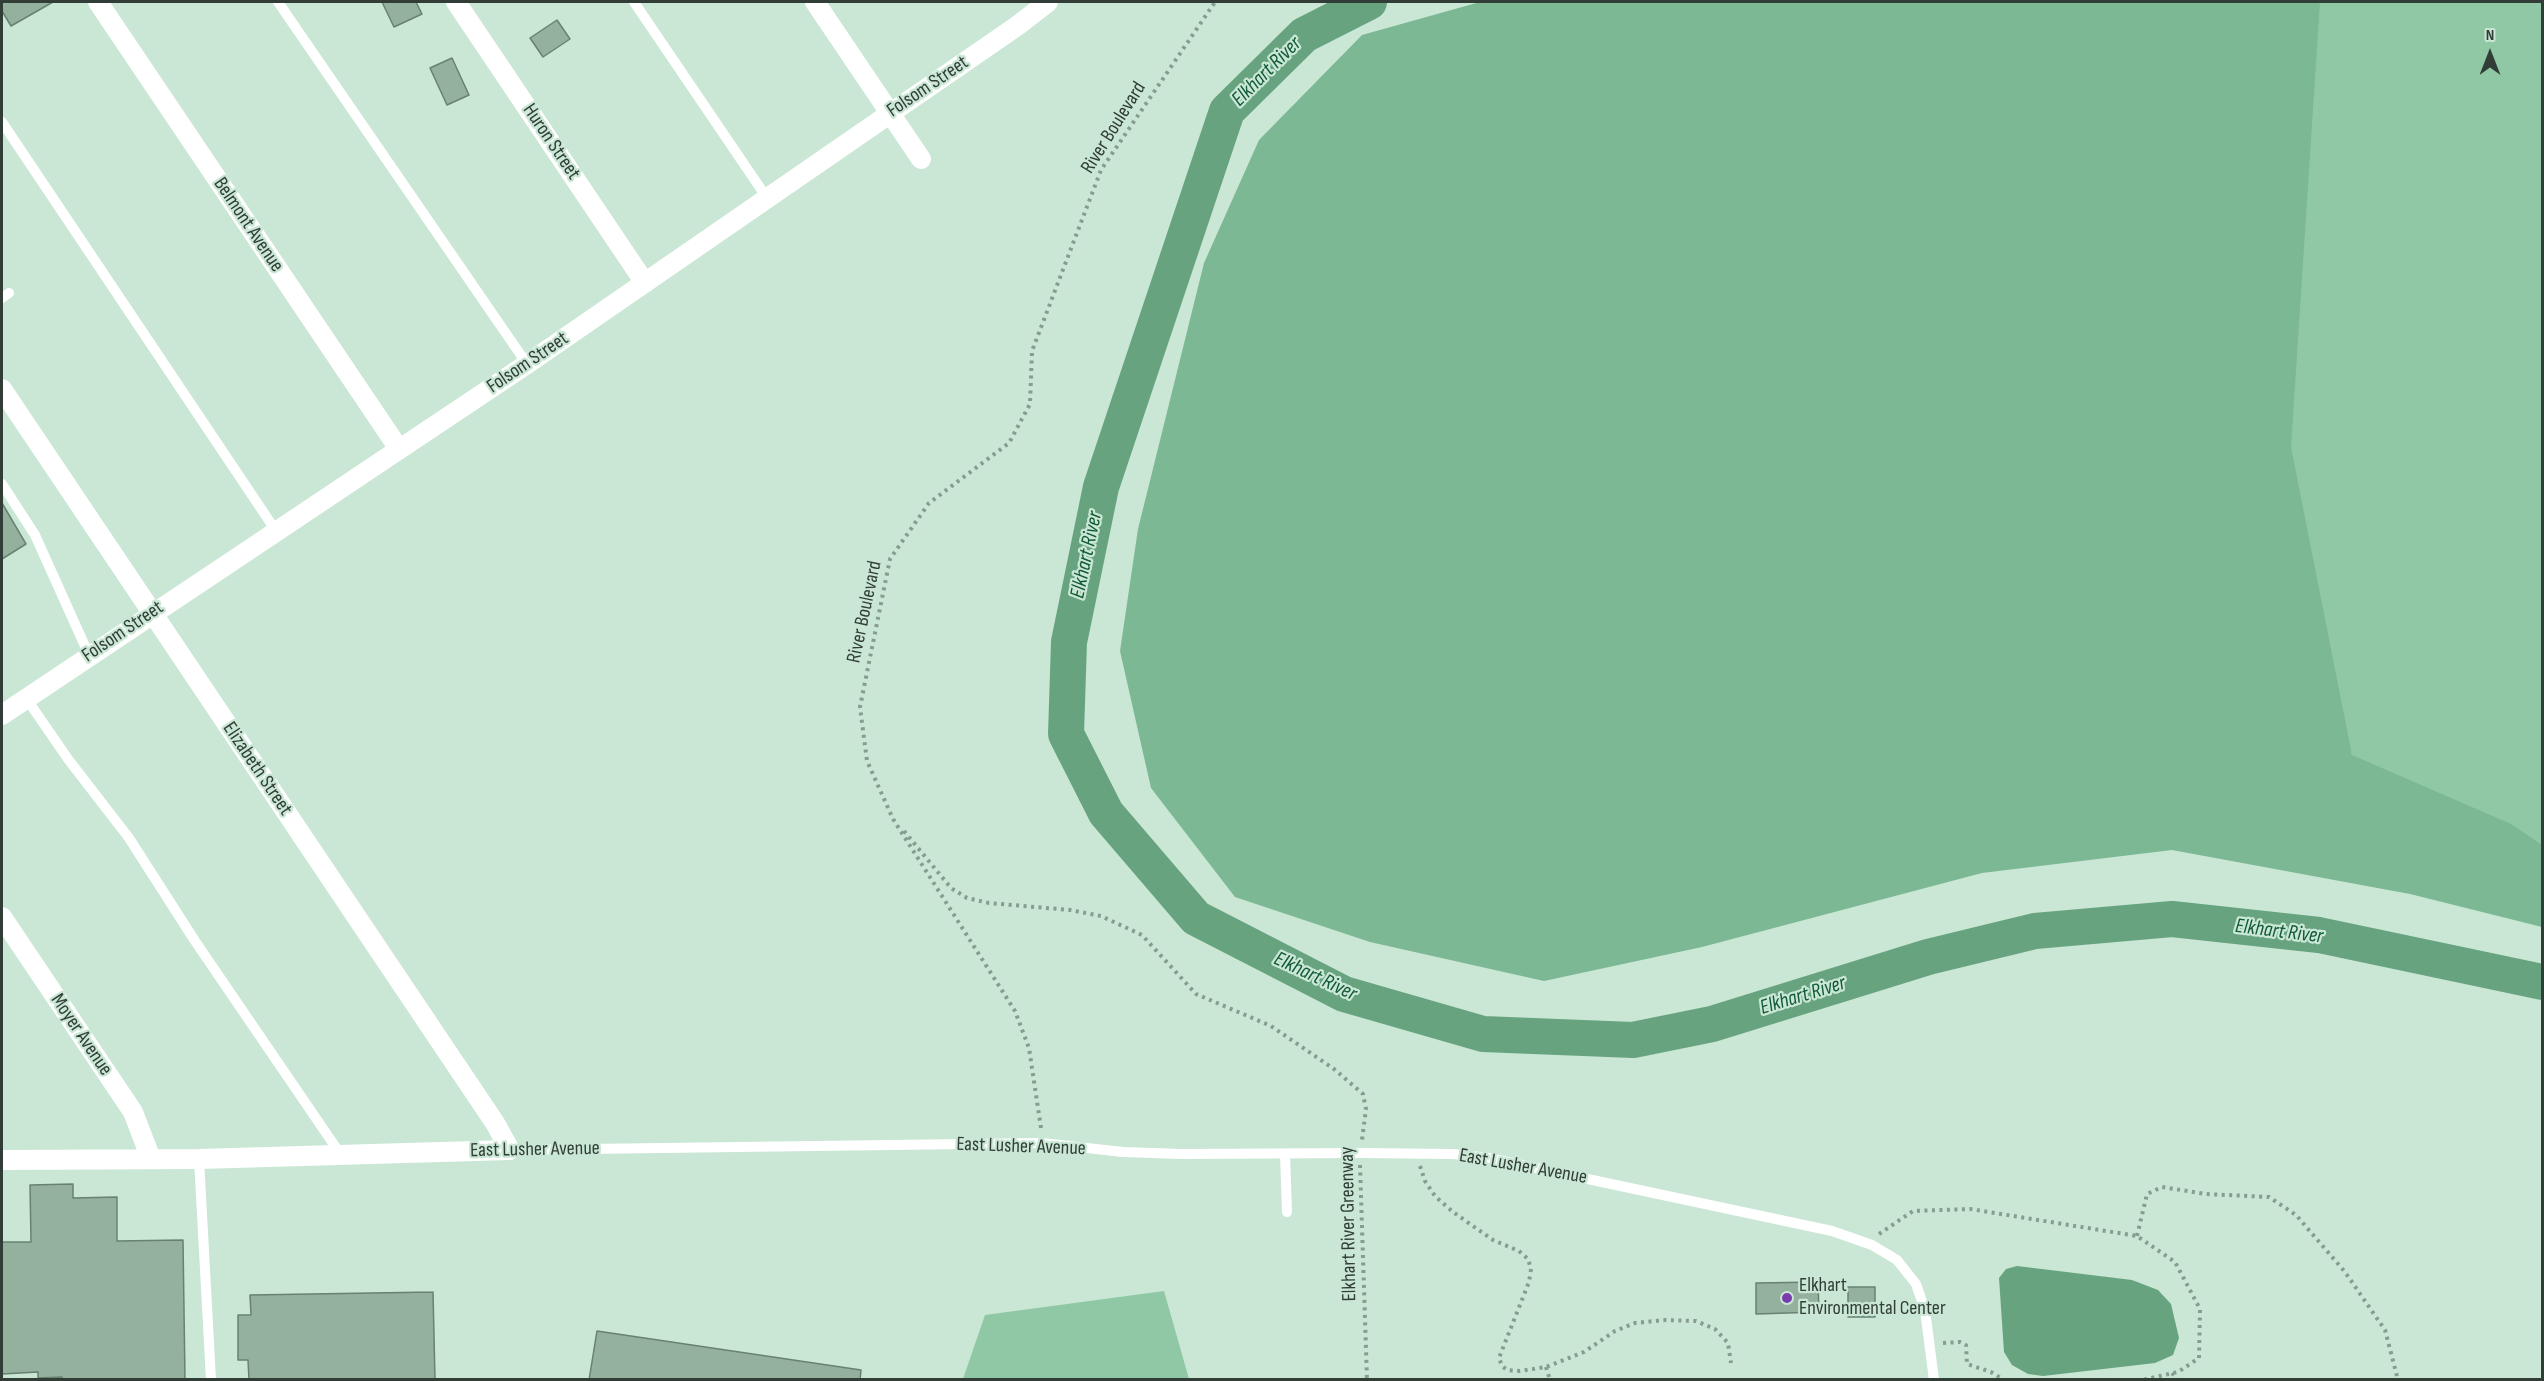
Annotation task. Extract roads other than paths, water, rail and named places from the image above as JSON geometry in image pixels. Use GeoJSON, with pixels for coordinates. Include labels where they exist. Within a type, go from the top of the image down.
{"type":"FeatureCollection","features":[{"type":"Feature","properties":{"kind":"street","name":"Belmont Avenue"},"geometry":{"type":"LineString","coordinates":[[98,2],[399,449]]}},
{"type":"Feature","properties":{"kind":"street","name":"Huron Street"},"geometry":{"type":"LineString","coordinates":[[456,2],[645,283]]}},
{"type":"Feature","properties":{"kind":"street"},"geometry":{"type":"LineString","coordinates":[[814,2],[921,159]]}},
{"type":"Feature","properties":{"kind":"street","name":"Folsom Street"},"geometry":{"type":"LineString","coordinates":[[2,715],[527,364],[1017,26],[1048,2]]}},
{"type":"Feature","properties":{"kind":"street","name":"Elizabeth Street"},"geometry":{"type":"LineString","coordinates":[[2,389],[495,1124],[510,1150]]}},
{"type":"Feature","properties":{"kind":"street","name":"Moyer Avenue"},"geometry":{"type":"LineString","coordinates":[[2,917],[133,1112],[151,1159]]}},
{"type":"Feature","properties":{"kind":"street","name":"East Lusher Avenue"},"geometry":{"type":"LineString","coordinates":[[2,1160],[199,1159],[510,1150]]}},
{"type":"Feature","properties":{"kind":"lane"},"geometry":{"type":"LineString","coordinates":[[278,2],[527,364]]}},
{"type":"Feature","properties":{"kind":"lane"},"geometry":{"type":"LineString","coordinates":[[633,2],[767,198]]}},
{"type":"Feature","properties":{"kind":"lane"},"geometry":{"type":"LineString","coordinates":[[2,122],[276,531]]}},
{"type":"Feature","properties":{"kind":"lane"},"geometry":{"type":"LineString","coordinates":[[2,484],[35,535],[89,655]]}},
{"type":"Feature","properties":{"kind":"lane"},"geometry":{"type":"LineString","coordinates":[[26,698],[68,759],[129,838],[195,941],[341,1155]]}},
{"type":"Feature","properties":{"kind":"lane","name":"East Lusher Avenue"},"geometry":{"type":"LineString","coordinates":[[510,1150],[1042,1143],[1123,1152],[1360,1153],[1489,1158],[1832,1231],[1872,1245],[1897,1260],[1916,1284],[1925,1311],[1931,1343],[1934,1380]]}},
{"type":"Feature","properties":{"kind":"lane"},"geometry":{"type":"LineString","coordinates":[[1285,1154],[1287,1212]]}},
{"type":"Feature","properties":{"kind":"lane"},"geometry":{"type":"LineString","coordinates":[[199,1159],[211,1380]]}},
{"type":"Feature","properties":{"kind":"waterway","name":"Elkhart River"},"geometry":{"type":"LineString","coordinates":[[1369,2],[1304,35],[1227,111],[1101,487],[1069,642],[1066,734],[1106,813],[1196,918],[1344,994],[1483,1034],[1633,1040],[1712,1024],[1928,957],[2035,931],[2172,919],[2319,935],[2542,982]]}},
{"type":"Feature","properties":{"kind":"place","name":"Elkhart Environmental Center"},"geometry":{"type":"Point","coordinates":[1787,1298]}}]}
